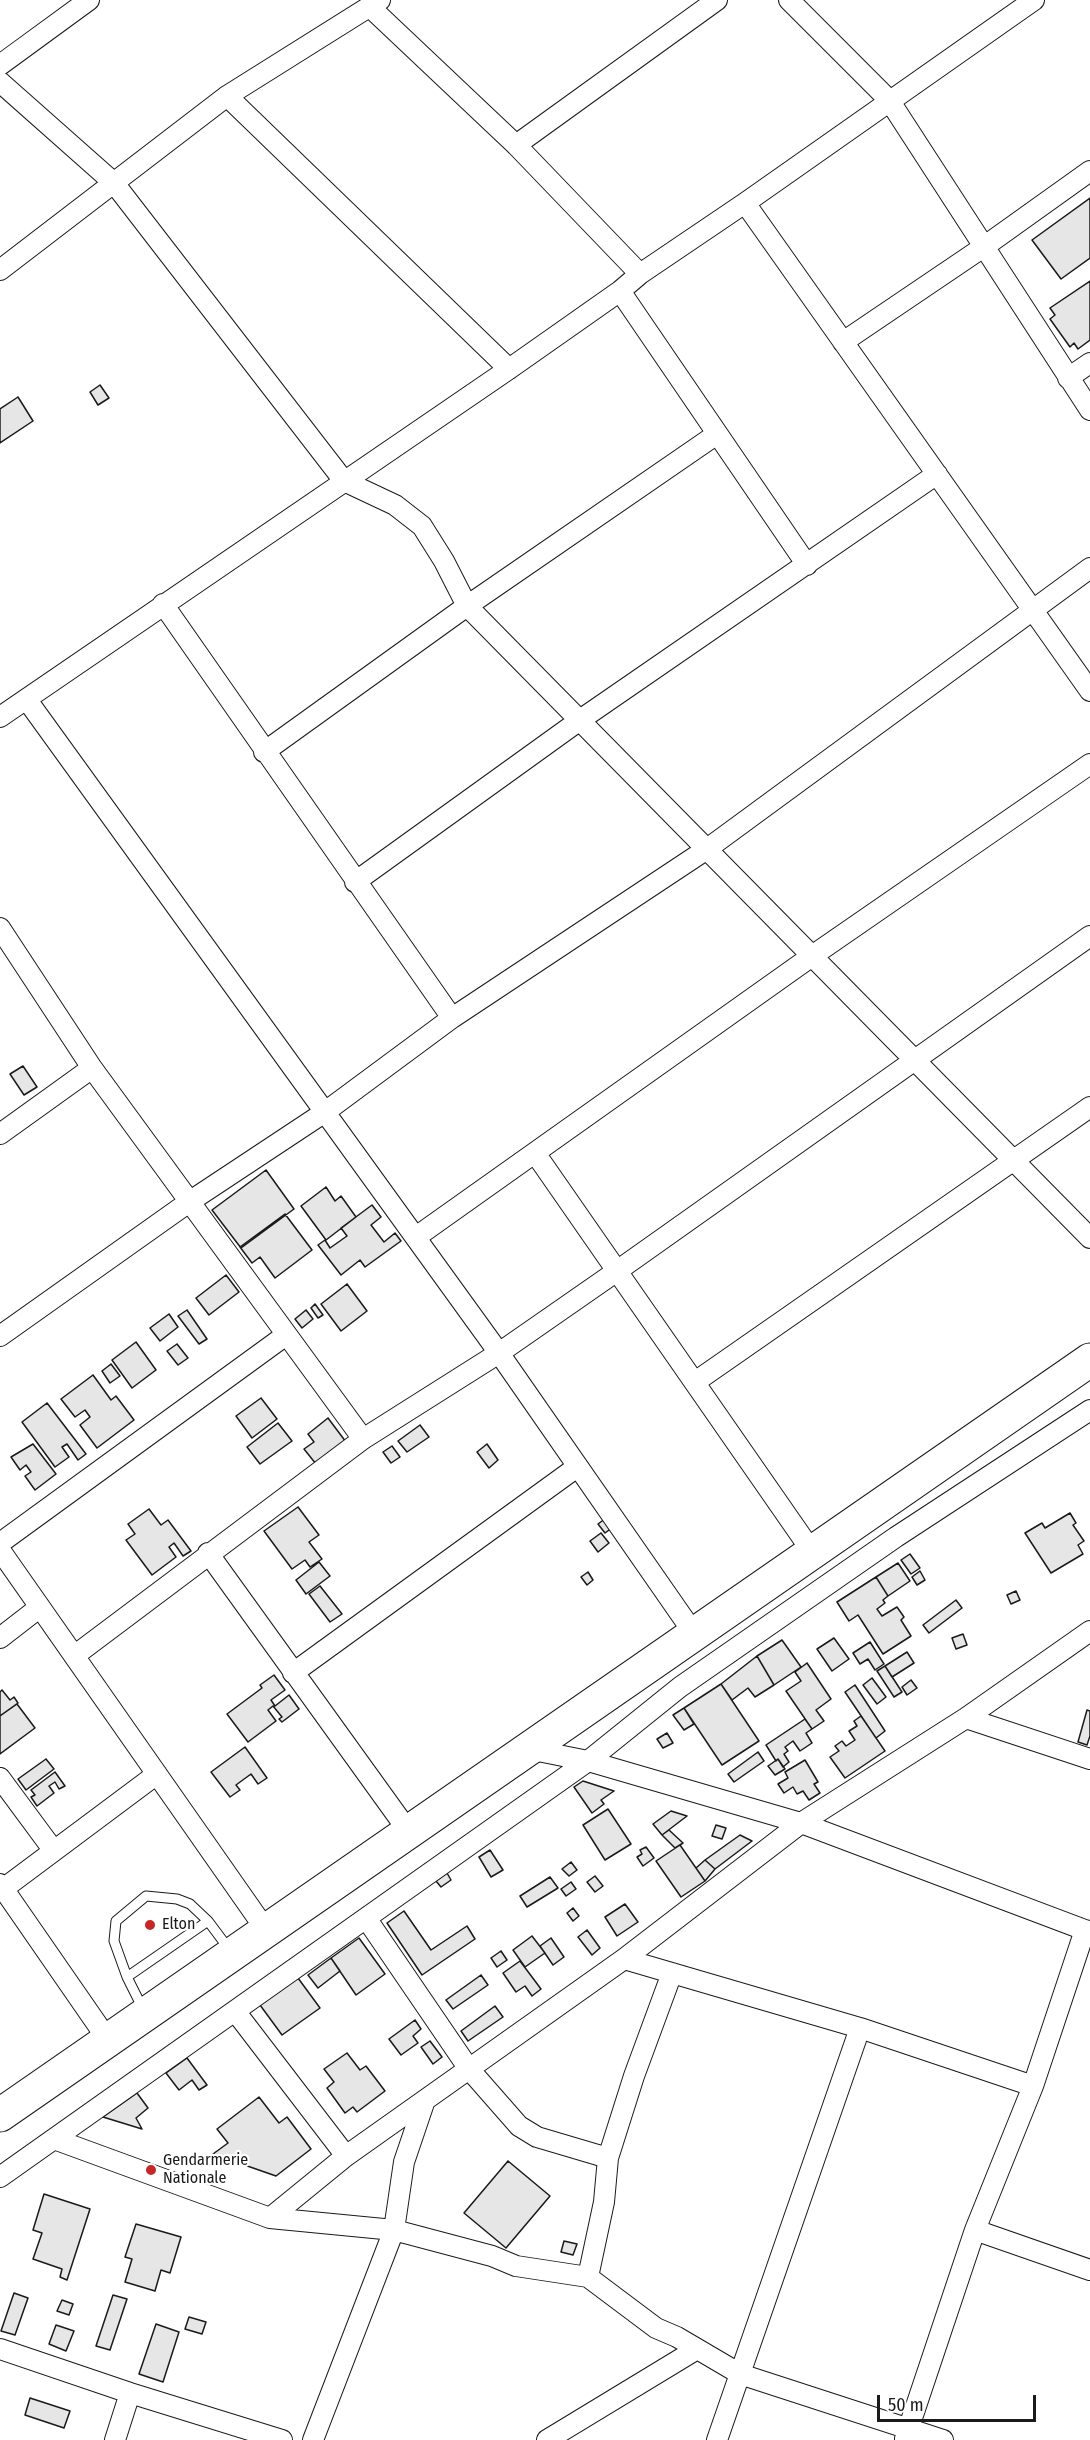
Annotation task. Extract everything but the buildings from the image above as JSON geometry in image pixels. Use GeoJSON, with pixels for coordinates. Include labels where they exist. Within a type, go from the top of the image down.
{"type":"FeatureCollection","features":[{"type":"Feature","properties":{"kind":"highway"},"geometry":{"type":"LineString","coordinates":[[0,2115],[1090,1360]]}},
{"type":"Feature","properties":{"kind":"street"},"geometry":{"type":"LineString","coordinates":[[0,65],[89,0]]}},
{"type":"Feature","properties":{"kind":"street"},"geometry":{"type":"LineString","coordinates":[[516,145],[717,0]]}},
{"type":"Feature","properties":{"kind":"street"},"geometry":{"type":"LineString","coordinates":[[789,0],[889,100],[1090,410]]}},
{"type":"Feature","properties":{"kind":"street"},"geometry":{"type":"LineString","coordinates":[[0,717],[509,369],[620,291],[640,274],[745,203],[1028,2]]}},
{"type":"Feature","properties":{"kind":"street"},"geometry":{"type":"LineString","coordinates":[[0,270],[227,96],[375,4],[516,145],[640,274]]}},
{"type":"Feature","properties":{"kind":"street"},"geometry":{"type":"LineString","coordinates":[[0,82],[114,183],[344,481],[395,505],[422,526],[444,561],[467,606],[1090,1238]]}},
{"type":"Feature","properties":{"kind":"street"},"geometry":{"type":"LineString","coordinates":[[227,96],[509,369]]}},
{"type":"Feature","properties":{"kind":"street"},"geometry":{"type":"LineString","coordinates":[[843,342],[985,246],[1090,171]]}},
{"type":"Feature","properties":{"kind":"street"},"geometry":{"type":"LineString","coordinates":[[745,203],[1090,691]]}},
{"type":"Feature","properties":{"kind":"street"},"geometry":{"type":"LineString","coordinates":[[620,291],[807,565]]}},
{"type":"Feature","properties":{"kind":"street"},"geometry":{"type":"LineString","coordinates":[[1068,378],[1090,363]]}},
{"type":"Feature","properties":{"kind":"street"},"geometry":{"type":"LineString","coordinates":[[264,752],[467,606],[717,434]]}},
{"type":"Feature","properties":{"kind":"street"},"geometry":{"type":"LineString","coordinates":[[356,882],[580,720],[937,474]]}},
{"type":"Feature","properties":{"kind":"street"},"geometry":{"type":"LineString","coordinates":[[0,1336],[189,1202],[325,1112],[452,1018],[707,849],[1090,568]]}},
{"type":"Feature","properties":{"kind":"street"},"geometry":{"type":"LineString","coordinates":[[163,604],[264,752],[452,1018]]}},
{"type":"Feature","properties":{"kind":"street"},"geometry":{"type":"LineString","coordinates":[[27,700],[499,1353],[695,1635]]}},
{"type":"Feature","properties":{"kind":"street"},"geometry":{"type":"LineString","coordinates":[[416,1237],[812,956],[1090,764]]}},
{"type":"Feature","properties":{"kind":"street"},"geometry":{"type":"LineString","coordinates":[[1,931],[92,1068],[363,1439]]}},
{"type":"Feature","properties":{"kind":"street"},"geometry":{"type":"LineString","coordinates":[[74,1656],[208,1553],[363,1439],[499,1353],[618,1271],[1090,936]]}},
{"type":"Feature","properties":{"kind":"street"},"geometry":{"type":"LineString","coordinates":[[0,1134],[92,1068]]}},
{"type":"Feature","properties":{"kind":"street"},"geometry":{"type":"LineString","coordinates":[[695,1382],[1090,1107]]}},
{"type":"Feature","properties":{"kind":"street"},"geometry":{"type":"LineString","coordinates":[[535,1154],[813,1553]]}},
{"type":"Feature","properties":{"kind":"street"},"geometry":{"type":"LineString","coordinates":[[0,1543],[286,1335]]}},
{"type":"Feature","properties":{"kind":"street"},"geometry":{"type":"LineString","coordinates":[[0,2177],[588,1761],[680,1687],[896,1537],[1090,1410]]}},
{"type":"Feature","properties":{"kind":"street"},"geometry":{"type":"LineString","coordinates":[[293,1673],[578,1467]]}},
{"type":"Feature","properties":{"kind":"street"},"geometry":{"type":"LineString","coordinates":[[0,1550],[266,1930]]}},
{"type":"Feature","properties":{"kind":"street"},"geometry":{"type":"LineString","coordinates":[[208,1553],[409,1832]]}},
{"type":"Feature","properties":{"kind":"street"},"geometry":{"type":"LineString","coordinates":[[0,1638],[40,1607]]}},
{"type":"Feature","properties":{"kind":"street"},"geometry":{"type":"LineString","coordinates":[[270,2218],[346,2156],[624,1959],[801,1823],[966,1718],[1090,1631]]}},
{"type":"Feature","properties":{"kind":"street"},"geometry":{"type":"LineString","coordinates":[[966,1718],[1090,1758]]}},
{"type":"Feature","properties":{"kind":"street"},"geometry":{"type":"LineString","coordinates":[[528,1749],[588,1761],[801,1823],[1088,1931],[1034,2086],[975,2230],[907,2434]]}},
{"type":"Feature","properties":{"kind":"street"},"geometry":{"type":"LineString","coordinates":[[108,2040],[2,1886],[54,1851],[157,1774]]}},
{"type":"Feature","properties":{"kind":"street"},"geometry":{"type":"LineString","coordinates":[[0,1778],[54,1851]]}},
{"type":"Feature","properties":{"kind":"street"},"geometry":{"type":"LineString","coordinates":[[366,1918],[469,2069],[519,2126],[537,2137],[608,2158]]}},
{"type":"Feature","properties":{"kind":"street"},"geometry":{"type":"LineString","coordinates":[[624,1959],[860,2028],[1034,2086]]}},
{"type":"Feature","properties":{"kind":"street"},"geometry":{"type":"LineString","coordinates":[[588,2277],[604,2202],[608,2158],[634,2076],[672,1973]]}},
{"type":"Feature","properties":{"kind":"street"},"geometry":{"type":"LineString","coordinates":[[235,2011],[346,2156]]}},
{"type":"Feature","properties":{"kind":"street"},"geometry":{"type":"LineString","coordinates":[[717,2440],[860,2028]]}},
{"type":"Feature","properties":{"kind":"street"},"geometry":{"type":"LineString","coordinates":[[313,2440],[394,2230],[404,2162],[425,2100]]}},
{"type":"Feature","properties":{"kind":"street"},"geometry":{"type":"LineString","coordinates":[[54,2139],[270,2218],[394,2230],[492,2256],[516,2266],[588,2277],[656,2328],[740,2374],[907,2434],[943,2440]]}},
{"type":"Feature","properties":{"kind":"street"},"geometry":{"type":"LineString","coordinates":[[975,2230],[1090,2270]]}},
{"type":"Feature","properties":{"kind":"street"},"geometry":{"type":"LineString","coordinates":[[0,2349],[130,2393],[282,2440]]}},
{"type":"Feature","properties":{"kind":"street"},"geometry":{"type":"LineString","coordinates":[[547,2440],[697,2349]]}},
{"type":"Feature","properties":{"kind":"street"},"geometry":{"type":"LineString","coordinates":[[115,2440],[130,2393]]}},
{"type":"Feature","properties":{"kind":"lane"},"geometry":{"type":"LineString","coordinates":[[146,2014],[127,1977],[114,1941],[116,1921],[146,1896],[177,1899],[189,1904],[208,1921],[233,1954]]}},
{"type":"Feature","properties":{"kind":"lane"},"geometry":{"type":"LineString","coordinates":[[127,1977],[208,1921]]}},
{"type":"Feature","properties":{"kind":"place","name":"Elton"},"geometry":{"type":"Point","coordinates":[150,1925]}},
{"type":"Feature","properties":{"kind":"place","name":"Gendarmerie Nationale"},"geometry":{"type":"Point","coordinates":[151,2170]}}]}
